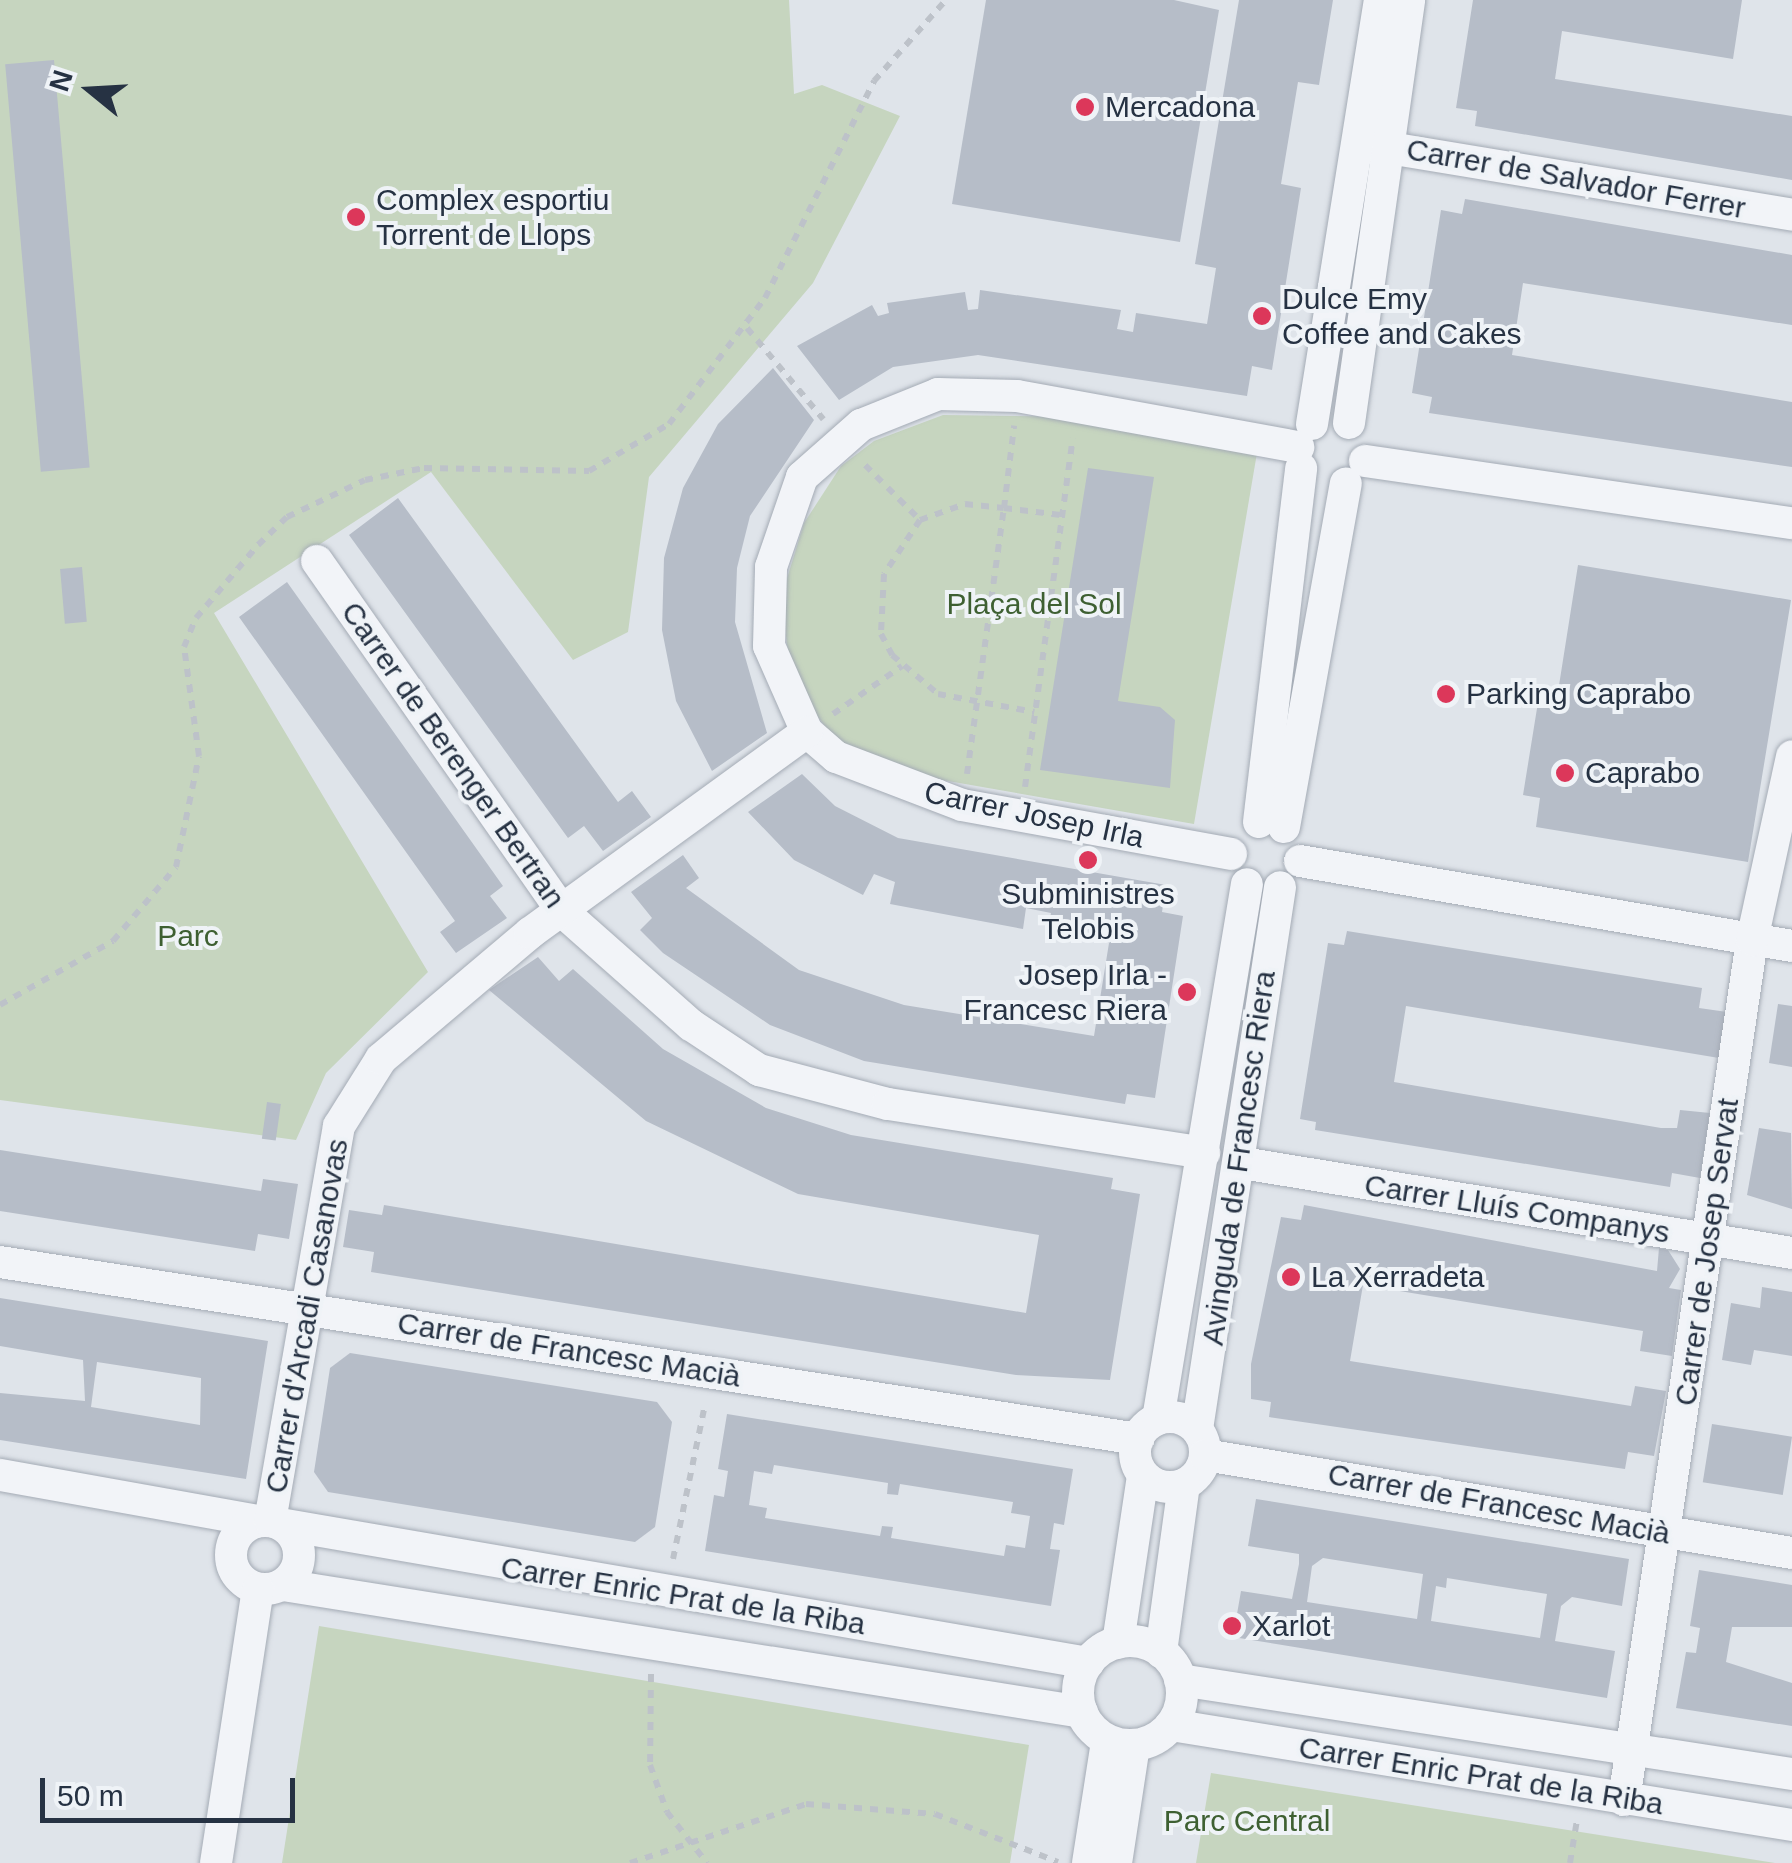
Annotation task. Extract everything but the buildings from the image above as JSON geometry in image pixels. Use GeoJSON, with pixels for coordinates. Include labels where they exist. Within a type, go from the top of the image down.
{"type":"FeatureCollection","features":[{"type":"Feature","properties":{"kind":"street"},"geometry":{"type":"LineString","coordinates":[[1272,824],[1355,472],[1350,423],[1373,144],[1380,0]]}},
{"type":"Feature","properties":{"kind":"street"},"geometry":{"type":"LineString","coordinates":[[1409,0],[1304,447],[1272,824],[1300,861],[1792,946]]}},
{"type":"Feature","properties":{"kind":"street","name":"Carrer de Salvador Ferrer"},"geometry":{"type":"LineString","coordinates":[[1373,144],[1792,216]]}},
{"type":"Feature","properties":{"kind":"street"},"geometry":{"type":"LineString","coordinates":[[806,732],[769,646],[771,566],[802,478],[861,425],[938,394],[1078,406],[1304,447],[1350,423]]}},
{"type":"Feature","properties":{"kind":"street"},"geometry":{"type":"LineString","coordinates":[[1304,447],[1325,486],[1355,472],[1792,524]]}},
{"type":"Feature","properties":{"kind":"street","name":"Carrer de Berenger Bertran"},"geometry":{"type":"LineString","coordinates":[[316,561],[561,910],[691,1025],[759,1070],[888,1104],[1204,1152]]}},
{"type":"Feature","properties":{"kind":"street","name":"Carrer Josep Irla"},"geometry":{"type":"LineString","coordinates":[[806,732],[877,778],[962,805],[1231,854]]}},
{"type":"Feature","properties":{"kind":"street","name":"Carrer d'Arcadi Casanovas"},"geometry":{"type":"LineString","coordinates":[[270,1522],[340,1126],[381,1060],[561,910],[806,732]]}},
{"type":"Feature","properties":{"kind":"street","name":"Carrer de Josep Servat"},"geometry":{"type":"LineString","coordinates":[[1624,1800],[1752,940],[1792,756]]}},
{"type":"Feature","properties":{"kind":"street"},"geometry":{"type":"LineString","coordinates":[[1272,824],[1242,830],[1231,854],[1247,884],[1280,887],[1300,861]]}},
{"type":"Feature","properties":{"kind":"street","name":"Avinguda de Francesc Riera"},"geometry":{"type":"LineString","coordinates":[[1144,1476],[1148,1429],[1204,1152],[1247,884]]}},
{"type":"Feature","properties":{"kind":"street","name":"Avinguda de Francesc Riera"},"geometry":{"type":"LineString","coordinates":[[1201,1442],[1280,887]]}},
{"type":"Feature","properties":{"kind":"street","name":"Carrer Lluís Companys"},"geometry":{"type":"LineString","coordinates":[[1242,1163],[1792,1254]]}},
{"type":"Feature","properties":{"kind":"street","name":"Carrer de Francesc Macià"},"geometry":{"type":"LineString","coordinates":[[0,1262],[712,1374],[1148,1429],[1666,1534],[1792,1553]]}},
{"type":"Feature","properties":{"kind":"street"},"geometry":{"type":"LineString","coordinates":[[1120,1743],[1171,1725],[1180,1680],[1161,1652],[1184,1485],[1201,1442]]}},
{"type":"Feature","properties":{"kind":"street","name":"Carrer Enric Prat de la Riba"},"geometry":{"type":"LineString","coordinates":[[0,1475],[1088,1663]]}},
{"type":"Feature","properties":{"kind":"street"},"geometry":{"type":"LineString","coordinates":[[1118,1643],[1144,1476],[1184,1485]]}},
{"type":"Feature","properties":{"kind":"street"},"geometry":{"type":"LineString","coordinates":[[216,1863],[270,1586],[299,1550],[270,1522],[234,1540],[231,1559],[270,1586]]}},
{"type":"Feature","properties":{"kind":"street","name":"Carrer Enric Prat de la Riba"},"geometry":{"type":"LineString","coordinates":[[270,1586],[1082,1712]]}},
{"type":"Feature","properties":{"kind":"street"},"geometry":{"type":"LineString","coordinates":[[1120,1743],[1082,1712],[1088,1663],[1118,1643],[1161,1652]]}},
{"type":"Feature","properties":{"kind":"street","name":"Carrer Enric Prat de la Riba"},"geometry":{"type":"LineString","coordinates":[[1180,1680],[1792,1774]]}},
{"type":"Feature","properties":{"kind":"street","name":"Carrer Enric Prat de la Riba"},"geometry":{"type":"LineString","coordinates":[[1171,1725],[1792,1825]]}},
{"type":"Feature","properties":{"kind":"street"},"geometry":{"type":"LineString","coordinates":[[1088,1863],[1120,1743]]}},
{"type":"Feature","properties":{"kind":"street"},"geometry":{"type":"LineString","coordinates":[[1116,1863],[1120,1743]]}},
{"type":"Feature","properties":{"kind":"path"},"geometry":{"type":"LineString","coordinates":[[0,1004],[113,942],[176,867],[199,756],[184,647],[196,618],[258,545],[287,517],[365,480],[424,468],[589,471],[669,424],[764,298],[874,80],[946,0]]}},
{"type":"Feature","properties":{"kind":"path"},"geometry":{"type":"LineString","coordinates":[[1021,818],[1078,406]]}},
{"type":"Feature","properties":{"kind":"path"},"geometry":{"type":"LineString","coordinates":[[962,805],[1004,508],[1061,515]]}},
{"type":"Feature","properties":{"kind":"path"},"geometry":{"type":"LineString","coordinates":[[920,520],[892,551],[878,605],[881,634],[902,666],[938,694],[1034,712]]}},
{"type":"Feature","properties":{"kind":"path"},"geometry":{"type":"LineString","coordinates":[[806,732],[902,666]]}},
{"type":"Feature","properties":{"kind":"path"},"geometry":{"type":"LineString","coordinates":[[666,1592],[712,1374]]}},
{"type":"Feature","properties":{"kind":"path"},"geometry":{"type":"LineString","coordinates":[[657,1644],[646,1702],[650,1765],[687,1843],[708,1863]]}},
{"type":"Feature","properties":{"kind":"path"},"geometry":{"type":"LineString","coordinates":[[630,1863],[806,1804],[870,1805],[935,1814],[1064,1863]]}},
{"type":"Feature","properties":{"kind":"green space","name":"Parc"},"geometry":{"type":"Polygon","coordinates":[[[0,0],[789,0],[794,94],[822,85],[900,116],[813,283],[649,477],[628,632],[573,660],[431,472],[214,613],[428,972],[326,1073],[296,1140],[0,1100],[0,0]]]}},
{"type":"Feature","properties":{"kind":"green space","name":"Plaça del Sol"},"geometry":{"type":"Polygon","coordinates":[[[943,415],[1088,417],[1258,447],[1194,824],[925,777],[842,748],[817,716],[790,667],[781,598],[804,523],[841,466],[874,441],[943,415]]]}},
{"type":"Feature","properties":{"kind":"green space"},"geometry":{"type":"Polygon","coordinates":[[[319,1626],[1029,1745],[1010,1863],[282,1863],[319,1626]]]}},
{"type":"Feature","properties":{"kind":"green space","name":"Parc Central"},"geometry":{"type":"Polygon","coordinates":[[[1211,1773],[1775,1863],[1196,1863],[1211,1773]]]}},
{"type":"Feature","properties":{"kind":"place","name":"Mercadona"},"geometry":{"type":"Point","coordinates":[1085,107]}},
{"type":"Feature","properties":{"kind":"place","name":"Complex esportiu Torrent de Llops"},"geometry":{"type":"Point","coordinates":[356,217]}},
{"type":"Feature","properties":{"kind":"place","name":"Dulce Emy Coffee and Cakes"},"geometry":{"type":"Point","coordinates":[1262,316]}},
{"type":"Feature","properties":{"kind":"place","name":"Parking Caprabo"},"geometry":{"type":"Point","coordinates":[1446,694]}},
{"type":"Feature","properties":{"kind":"place","name":"Caprabo"},"geometry":{"type":"Point","coordinates":[1565,773]}},
{"type":"Feature","properties":{"kind":"place","name":"Subministres Telobis"},"geometry":{"type":"Point","coordinates":[1088,860]}},
{"type":"Feature","properties":{"kind":"place","name":"Josep Irla - Francesc Riera"},"geometry":{"type":"Point","coordinates":[1187,992]}},
{"type":"Feature","properties":{"kind":"place","name":"La Xerradeta"},"geometry":{"type":"Point","coordinates":[1291,1277]}},
{"type":"Feature","properties":{"kind":"place","name":"Xarlot"},"geometry":{"type":"Point","coordinates":[1232,1626]}}]}
